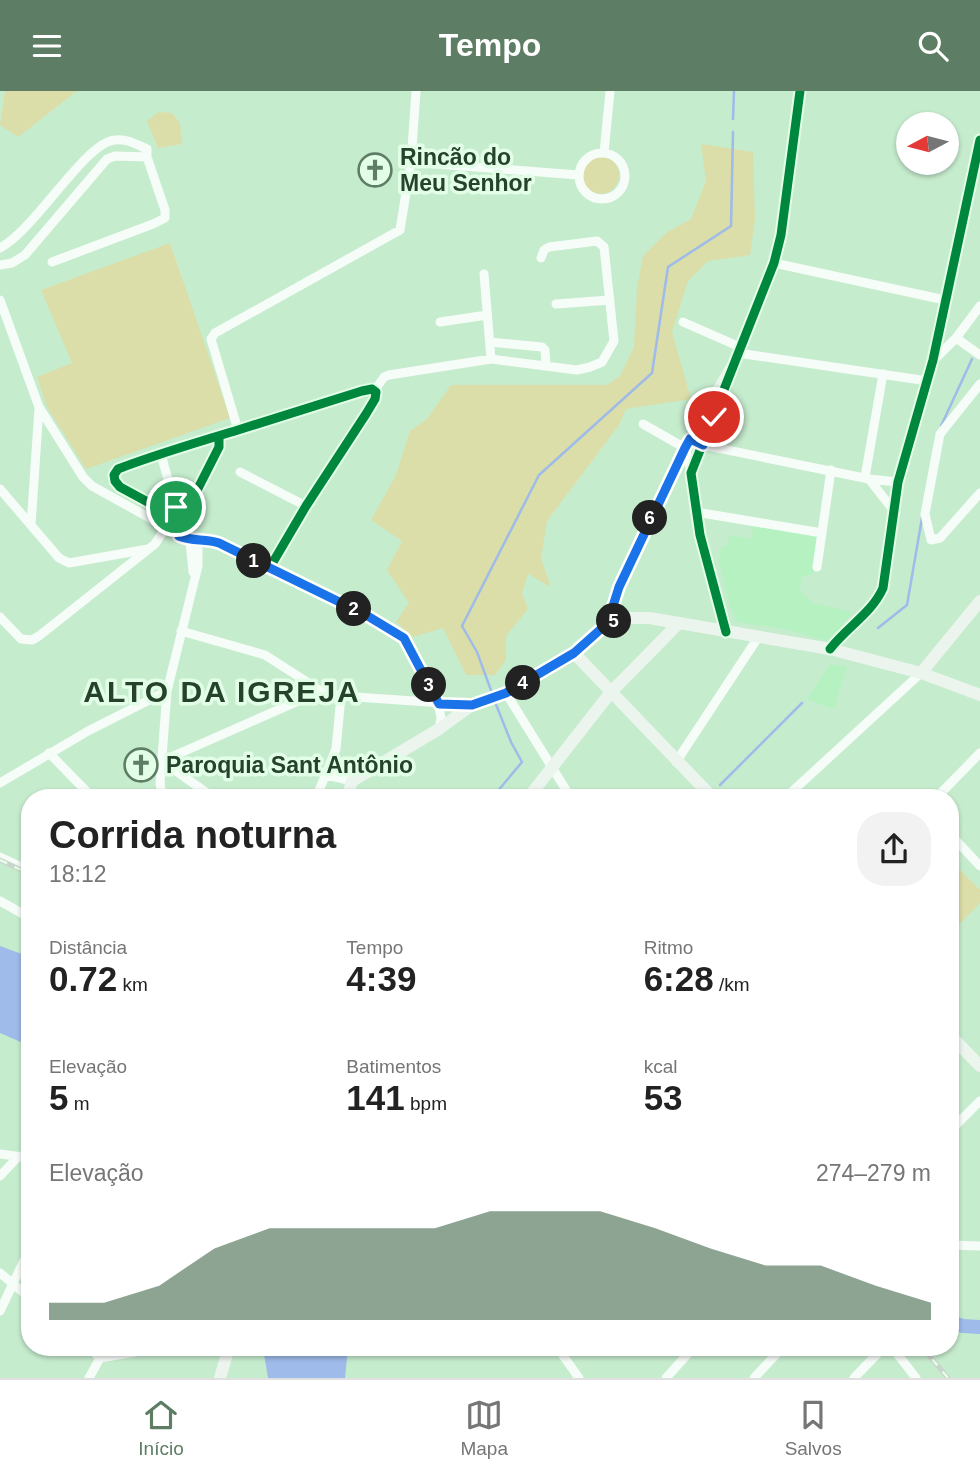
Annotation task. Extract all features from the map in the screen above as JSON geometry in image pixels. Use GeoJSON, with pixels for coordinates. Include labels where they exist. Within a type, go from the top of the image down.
{"type":"FeatureCollection","features":[{"type":"Feature","properties":{"kind":"main road"},"geometry":{"type":"LineString","coordinates":[[614,621],[613,606],[619,587],[687,443],[737,354],[774,263],[781,235],[800,91]]}},
{"type":"Feature","properties":{"kind":"main road"},"geometry":{"type":"LineString","coordinates":[[921,673],[980,601]]}},
{"type":"Feature","properties":{"kind":"main road"},"geometry":{"type":"LineString","coordinates":[[921,673],[932,667],[980,612]]}},
{"type":"Feature","properties":{"kind":"main road"},"geometry":{"type":"LineString","coordinates":[[350,789],[352,781],[439,729],[472,705],[506,693],[574,653],[614,621],[641,618],[830,649],[921,673],[980,695]]}},
{"type":"Feature","properties":{"kind":"main road"},"geometry":{"type":"LineString","coordinates":[[536,789],[611,692],[679,623]]}},
{"type":"Feature","properties":{"kind":"main road"},"geometry":{"type":"LineString","coordinates":[[574,653],[704,789]]}},
{"type":"Feature","properties":{"kind":"main road"},"geometry":{"type":"LineString","coordinates":[[959,1044],[980,1066]]}},
{"type":"Feature","properties":{"kind":"main road"},"geometry":{"type":"LineString","coordinates":[[220,1378],[226,1356]]}},
{"type":"Feature","properties":{"kind":"street"},"geometry":{"type":"LineString","coordinates":[[238,430],[211,339],[219,330],[400,230],[411,162],[416,91]]}},
{"type":"Feature","properties":{"kind":"street"},"geometry":{"type":"LineString","coordinates":[[604,153],[610,91]]}},
{"type":"Feature","properties":{"kind":"street"},"geometry":{"type":"LineString","coordinates":[[0,248],[20,235],[80,165],[105,142],[125,140],[147,153],[165,210],[163,220],[52,262]]}},
{"type":"Feature","properties":{"kind":"street"},"geometry":{"type":"LineString","coordinates":[[830,649],[842,634],[869,610],[883,588],[898,482],[933,360],[980,140]]}},
{"type":"Feature","properties":{"kind":"street"},"geometry":{"type":"LineString","coordinates":[[0,265],[12,263],[25,255],[107,159],[147,153]]}},
{"type":"Feature","properties":{"kind":"street"},"geometry":{"type":"LineString","coordinates":[[604,153],[617,159],[625,178],[620,191],[608,199],[593,198],[582,189],[578,175],[586,158],[604,153]]}},
{"type":"Feature","properties":{"kind":"street"},"geometry":{"type":"LineString","coordinates":[[411,162],[578,175]]}},
{"type":"Feature","properties":{"kind":"street"},"geometry":{"type":"LineString","coordinates":[[269,569],[306,506],[366,415],[375,399],[375,390],[384,377],[491,359],[577,370],[602,362],[614,341],[604,247],[597,241],[548,247],[541,258]]}},
{"type":"Feature","properties":{"kind":"street"},"geometry":{"type":"LineString","coordinates":[[774,263],[945,300]]}},
{"type":"Feature","properties":{"kind":"street"},"geometry":{"type":"LineString","coordinates":[[484,274],[491,359]]}},
{"type":"Feature","properties":{"kind":"street"},"geometry":{"type":"LineString","coordinates":[[0,300],[39,407],[87,482],[179,536],[194,541],[219,543],[366,615],[404,638],[439,704],[439,729]]}},
{"type":"Feature","properties":{"kind":"street"},"geometry":{"type":"LineString","coordinates":[[556,304],[610,300]]}},
{"type":"Feature","properties":{"kind":"street"},"geometry":{"type":"LineString","coordinates":[[933,360],[956,338],[980,306]]}},
{"type":"Feature","properties":{"kind":"street"},"geometry":{"type":"LineString","coordinates":[[440,322],[487,315]]}},
{"type":"Feature","properties":{"kind":"street"},"geometry":{"type":"LineString","coordinates":[[683,322],[737,354],[928,380]]}},
{"type":"Feature","properties":{"kind":"street"},"geometry":{"type":"LineString","coordinates":[[956,338],[980,355]]}},
{"type":"Feature","properties":{"kind":"street"},"geometry":{"type":"LineString","coordinates":[[490,342],[542,347],[545,350],[546,366]]}},
{"type":"Feature","properties":{"kind":"street"},"geometry":{"type":"LineString","coordinates":[[691,473],[737,354]]}},
{"type":"Feature","properties":{"kind":"street"},"geometry":{"type":"LineString","coordinates":[[883,373],[867,478],[894,511]]}},
{"type":"Feature","properties":{"kind":"street"},"geometry":{"type":"LineString","coordinates":[[980,383],[940,434],[925,514],[930,540],[940,538],[980,493]]}},
{"type":"Feature","properties":{"kind":"street"},"geometry":{"type":"LineString","coordinates":[[179,519],[130,493],[115,481],[114,475],[118,470],[161,454],[362,391],[375,390]]}},
{"type":"Feature","properties":{"kind":"street"},"geometry":{"type":"LineString","coordinates":[[31,525],[39,407]]}},
{"type":"Feature","properties":{"kind":"street"},"geometry":{"type":"LineString","coordinates":[[643,424],[687,443],[898,482]]}},
{"type":"Feature","properties":{"kind":"street"},"geometry":{"type":"LineString","coordinates":[[179,519],[184,516],[219,447],[219,436]]}},
{"type":"Feature","properties":{"kind":"street"},"geometry":{"type":"LineString","coordinates":[[687,443],[705,556],[726,632]]}},
{"type":"Feature","properties":{"kind":"street"},"geometry":{"type":"LineString","coordinates":[[161,454],[179,519],[179,536]]}},
{"type":"Feature","properties":{"kind":"street"},"geometry":{"type":"LineString","coordinates":[[817,567],[831,470]]}},
{"type":"Feature","properties":{"kind":"street"},"geometry":{"type":"LineString","coordinates":[[240,472],[306,506]]}},
{"type":"Feature","properties":{"kind":"street"},"geometry":{"type":"LineString","coordinates":[[0,489],[59,558],[69,563],[150,549]]}},
{"type":"Feature","properties":{"kind":"street"},"geometry":{"type":"LineString","coordinates":[[696,512],[822,533]]}},
{"type":"Feature","properties":{"kind":"street"},"geometry":{"type":"LineString","coordinates":[[0,617],[21,639],[32,640],[150,549],[166,527]]}},
{"type":"Feature","properties":{"kind":"street"},"geometry":{"type":"LineString","coordinates":[[161,789],[167,691],[199,559],[194,541]]}},
{"type":"Feature","properties":{"kind":"street"},"geometry":{"type":"LineString","coordinates":[[181,631],[265,655],[321,691],[341,696],[472,705]]}},
{"type":"Feature","properties":{"kind":"street"},"geometry":{"type":"LineString","coordinates":[[676,762],[759,636]]}},
{"type":"Feature","properties":{"kind":"street"},"geometry":{"type":"LineString","coordinates":[[795,789],[921,673]]}},
{"type":"Feature","properties":{"kind":"street"},"geometry":{"type":"LineString","coordinates":[[0,783],[141,702],[167,691]]}},
{"type":"Feature","properties":{"kind":"street"},"geometry":{"type":"LineString","coordinates":[[162,761],[321,691]]}},
{"type":"Feature","properties":{"kind":"street"},"geometry":{"type":"LineString","coordinates":[[506,693],[566,789]]}},
{"type":"Feature","properties":{"kind":"street"},"geometry":{"type":"LineString","coordinates":[[320,789],[336,748],[341,696]]}},
{"type":"Feature","properties":{"kind":"street"},"geometry":{"type":"LineString","coordinates":[[49,753],[84,789]]}},
{"type":"Feature","properties":{"kind":"street"},"geometry":{"type":"LineString","coordinates":[[945,789],[980,753]]}},
{"type":"Feature","properties":{"kind":"street"},"geometry":{"type":"LineString","coordinates":[[162,761],[201,789]]}},
{"type":"Feature","properties":{"kind":"street"},"geometry":{"type":"LineString","coordinates":[[327,775],[352,781]]}},
{"type":"Feature","properties":{"kind":"street"},"geometry":{"type":"LineString","coordinates":[[959,844],[980,866]]}},
{"type":"Feature","properties":{"kind":"street"},"geometry":{"type":"LineString","coordinates":[[0,857],[21,867]]}},
{"type":"Feature","properties":{"kind":"street"},"geometry":{"type":"LineString","coordinates":[[0,901],[21,913]]}},
{"type":"Feature","properties":{"kind":"street"},"geometry":{"type":"LineString","coordinates":[[959,1122],[980,1101]]}},
{"type":"Feature","properties":{"kind":"street"},"geometry":{"type":"LineString","coordinates":[[0,1154],[21,1157]]}},
{"type":"Feature","properties":{"kind":"street"},"geometry":{"type":"LineString","coordinates":[[0,1176],[18,1157]]}},
{"type":"Feature","properties":{"kind":"street"},"geometry":{"type":"LineString","coordinates":[[959,1245],[980,1245]]}},
{"type":"Feature","properties":{"kind":"street"},"geometry":{"type":"LineString","coordinates":[[0,1311],[21,1268]]}},
{"type":"Feature","properties":{"kind":"street"},"geometry":{"type":"LineString","coordinates":[[0,1273],[21,1290]]}},
{"type":"Feature","properties":{"kind":"street"},"geometry":{"type":"LineString","coordinates":[[89,1378],[100,1358],[112,1356]]}},
{"type":"Feature","properties":{"kind":"street"},"geometry":{"type":"LineString","coordinates":[[564,1356],[579,1378]]}},
{"type":"Feature","properties":{"kind":"street"},"geometry":{"type":"LineString","coordinates":[[666,1378],[686,1356]]}},
{"type":"Feature","properties":{"kind":"street"},"geometry":{"type":"LineString","coordinates":[[754,1378],[775,1356]]}},
{"type":"Feature","properties":{"kind":"street"},"geometry":{"type":"LineString","coordinates":[[854,1378],[875,1356]]}},
{"type":"Feature","properties":{"kind":"street"},"geometry":{"type":"LineString","coordinates":[[899,1356],[916,1378]]}},
{"type":"Feature","properties":{"kind":"shaded area"},"geometry":{"type":"Polygon","coordinates":[[[5,91],[77,91],[18,137],[0,125],[5,91]]]}},
{"type":"Feature","properties":{"kind":"shaded area"},"geometry":{"type":"Polygon","coordinates":[[[159,112],[172,113],[180,123],[182,144],[158,148],[147,121],[159,112]]]}},
{"type":"Feature","properties":{"kind":"shaded area"},"geometry":{"type":"Polygon","coordinates":[[[701,144],[753,152],[755,219],[750,255],[708,261],[688,281],[672,332],[691,399],[626,409],[619,425],[547,521],[541,559],[551,587],[528,574],[522,593],[528,609],[506,636],[506,660],[495,675],[466,675],[443,628],[413,637],[396,622],[409,603],[387,570],[402,541],[371,520],[396,475],[410,431],[427,419],[451,385],[607,385],[620,376],[634,347],[637,288],[643,256],[666,233],[691,219],[706,181],[701,144]]]}},
{"type":"Feature","properties":{"kind":"shaded area"},"geometry":{"type":"Polygon","coordinates":[[[600,156],[614,161],[619,175],[614,189],[600,194],[586,189],[581,175],[586,161],[600,156]]]}},
{"type":"Feature","properties":{"kind":"shaded area"},"geometry":{"type":"Polygon","coordinates":[[[170,243],[230,418],[86,469],[47,407],[37,377],[72,363],[41,290],[170,243]]]}},
{"type":"Feature","properties":{"kind":"shaded area"},"geometry":{"type":"Polygon","coordinates":[[[753,526],[817,536],[813,574],[802,577],[800,591],[813,603],[852,612],[830,642],[785,629],[737,622],[730,607],[719,562],[721,547],[728,545],[729,535],[752,539],[753,526]]]}},
{"type":"Feature","properties":{"kind":"shaded area"},"geometry":{"type":"Polygon","coordinates":[[[830,664],[847,667],[834,709],[807,699],[830,664]]]}},
{"type":"Feature","properties":{"kind":"shaded area"},"geometry":{"type":"Polygon","coordinates":[[[959,869],[980,890],[980,903],[959,925],[959,869]]]}},
{"type":"Feature","properties":{"kind":"water"},"geometry":{"type":"Polygon","coordinates":[[[0,946],[21,954],[21,1042],[0,1033],[0,946]]]}},
{"type":"Feature","properties":{"kind":"water"},"geometry":{"type":"Polygon","coordinates":[[[264,1356],[347,1356],[345,1378],[268,1378],[264,1356]]]}},
{"type":"Feature","properties":{"kind":"waterway"},"geometry":{"type":"LineString","coordinates":[[733,119],[734,91]]}},
{"type":"Feature","properties":{"kind":"waterway"},"geometry":{"type":"LineString","coordinates":[[492,693],[477,652],[462,626],[539,475],[652,373],[668,267],[731,226],[733,132]]}},
{"type":"Feature","properties":{"kind":"waterway"},"geometry":{"type":"LineString","coordinates":[[941,426],[972,359]]}},
{"type":"Feature","properties":{"kind":"waterway"},"geometry":{"type":"LineString","coordinates":[[878,628],[907,605],[922,518]]}},
{"type":"Feature","properties":{"kind":"waterway"},"geometry":{"type":"LineString","coordinates":[[495,702],[522,762],[500,789]]}},
{"type":"Feature","properties":{"kind":"waterway"},"geometry":{"type":"LineString","coordinates":[[720,785],[802,703]]}},
{"type":"Feature","properties":{"kind":"waterway"},"geometry":{"type":"LineString","coordinates":[[959,1325],[980,1327]]}},
{"type":"Feature","properties":{"kind":"railway"},"geometry":{"type":"LineString","coordinates":[[0,860],[21,870]]}},
{"type":"Feature","properties":{"kind":"railway"},"geometry":{"type":"LineString","coordinates":[[930,1356],[948,1378]]}},
{"type":"Feature","properties":{"kind":"cycle path"},"geometry":{"type":"LineString","coordinates":[[726,632],[700,535],[691,473],[774,263],[781,235],[800,91]]}},
{"type":"Feature","properties":{"kind":"cycle path"},"geometry":{"type":"LineString","coordinates":[[830,649],[866,612],[883,588],[898,482],[933,360],[980,140]]}},
{"type":"Feature","properties":{"kind":"cycle path"},"geometry":{"type":"LineString","coordinates":[[219,436],[219,447],[184,516],[179,519],[120,487],[115,481],[114,475],[118,469],[148,458],[362,391],[372,389],[376,392],[366,414],[269,569]]}},
{"type":"Feature","properties":{"kind":"place","name":"Rincão do Meu Senhor"},"geometry":{"type":"Point","coordinates":[375,170]}},
{"type":"Feature","properties":{"kind":"place","name":"Paroquia Sant Antônio"},"geometry":{"type":"Point","coordinates":[141,765]}},
{"type":"Feature","properties":{"kind":"district","name":"ALTO DA IGREJA"},"geometry":{"type":"Point","coordinates":[222,692]}},
{"type":"Feature","properties":{"kind":"route"},"geometry":{"type":"LineString","coordinates":[[176,507],[181,527],[179,536],[190,541],[219,543],[366,615],[404,638],[439,704],[472,705],[506,693],[537,675],[574,653],[614,621],[612,611],[619,587],[685,448],[690,439],[703,445],[714,417]]}}]}
